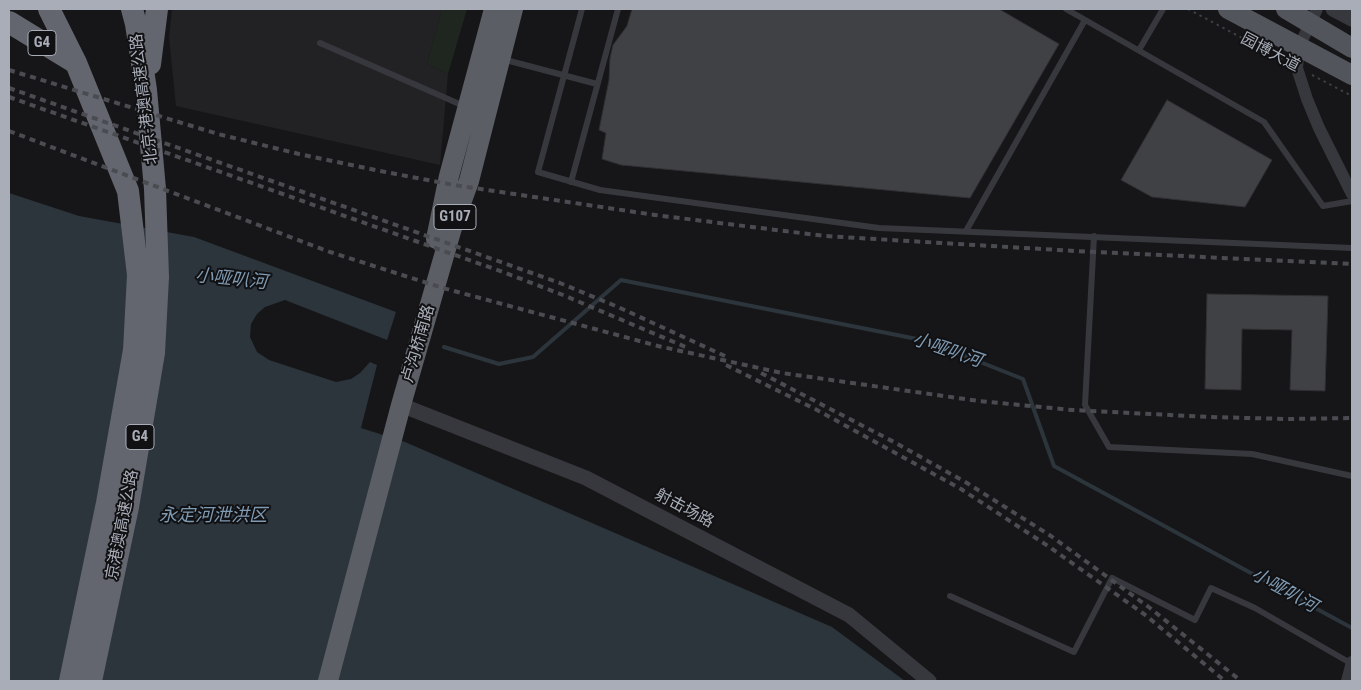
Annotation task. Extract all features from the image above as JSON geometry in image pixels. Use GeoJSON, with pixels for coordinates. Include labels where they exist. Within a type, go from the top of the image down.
{"type":"FeatureCollection","features":[{"type":"Feature","properties":{"kind":"highway","name":"G4"},"geometry":{"type":"LineString","coordinates":[[49,9],[76,64]]}},
{"type":"Feature","properties":{"kind":"highway","name":"北京-港澳高速公路"},"geometry":{"type":"LineString","coordinates":[[132,9],[146,90],[155,189]]}},
{"type":"Feature","properties":{"kind":"highway"},"geometry":{"type":"LineString","coordinates":[[146,90],[157,9]]}},
{"type":"Feature","properties":{"kind":"highway","name":"卢沟桥南路"},"geometry":{"type":"LineString","coordinates":[[328,681],[440,226],[449,176],[494,9]]}},
{"type":"Feature","properties":{"kind":"highway","name":"卢沟桥南路"},"geometry":{"type":"LineString","coordinates":[[320,681],[392,425],[401,405],[452,228],[469,181],[513,9]]}},
{"type":"Feature","properties":{"kind":"highway","name":"G4"},"geometry":{"type":"LineString","coordinates":[[9,22],[76,64]]}},
{"type":"Feature","properties":{"kind":"highway","name":"京港澳高速公路"},"geometry":{"type":"LineString","coordinates":[[70,681],[107,503],[134,350],[138,275],[128,192],[76,64]]}},
{"type":"Feature","properties":{"kind":"highway","name":"京港澳高速公路"},"geometry":{"type":"LineString","coordinates":[[91,681],[128,507],[154,353],[158,277],[155,189]]}},
{"type":"Feature","properties":{"kind":"main road"},"geometry":{"type":"LineString","coordinates":[[1286,9],[1313,16],[1352,48]]}},
{"type":"Feature","properties":{"kind":"main road","name":"园博大道"},"geometry":{"type":"LineString","coordinates":[[1242,11],[1299,47],[1352,75]]}},
{"type":"Feature","properties":{"kind":"street"},"geometry":{"type":"LineString","coordinates":[[1333,9],[1352,20]]}},
{"type":"Feature","properties":{"kind":"street"},"geometry":{"type":"LineString","coordinates":[[1313,16],[1299,47],[1297,68],[1319,128],[1352,194]]}},
{"type":"Feature","properties":{"kind":"street","name":"射击场路"},"geometry":{"type":"LineString","coordinates":[[401,405],[586,478],[849,615],[929,681]]}},
{"type":"Feature","properties":{"kind":"street"},"geometry":{"type":"LineString","coordinates":[[1347,681],[1352,663]]}},
{"type":"Feature","properties":{"kind":"lane"},"geometry":{"type":"LineString","coordinates":[[582,9],[538,172],[600,190],[878,228],[1352,248]]}},
{"type":"Feature","properties":{"kind":"lane"},"geometry":{"type":"LineString","coordinates":[[571,182],[618,9]]}},
{"type":"Feature","properties":{"kind":"lane"},"geometry":{"type":"LineString","coordinates":[[1066,9],[1264,122],[1323,206],[1352,201]]}},
{"type":"Feature","properties":{"kind":"lane"},"geometry":{"type":"LineString","coordinates":[[1139,50],[1163,9]]}},
{"type":"Feature","properties":{"kind":"lane"},"geometry":{"type":"LineString","coordinates":[[966,231],[1085,20]]}},
{"type":"Feature","properties":{"kind":"lane"},"geometry":{"type":"LineString","coordinates":[[320,43],[467,107]]}},
{"type":"Feature","properties":{"kind":"lane"},"geometry":{"type":"LineString","coordinates":[[500,58],[597,84]]}},
{"type":"Feature","properties":{"kind":"lane"},"geometry":{"type":"LineString","coordinates":[[1094,236],[1085,405],[1109,447],[1252,454],[1352,476]]}},
{"type":"Feature","properties":{"kind":"lane"},"geometry":{"type":"LineString","coordinates":[[950,596],[1074,652],[1112,578],[1195,620],[1211,588],[1255,608],[1352,663]]}},
{"type":"Feature","properties":{"kind":"path","name":"园博大道"},"geometry":{"type":"LineString","coordinates":[[1188,9],[1352,96]]}},
{"type":"Feature","properties":{"kind":"shaded area"},"geometry":{"type":"Polygon","coordinates":[[[172,9],[442,9],[427,64],[448,74],[440,165],[176,106],[169,37],[172,9]]]}},
{"type":"Feature","properties":{"kind":"shaded area"},"geometry":{"type":"Polygon","coordinates":[[[442,9],[467,9],[448,74],[427,64],[442,9]]]}},
{"type":"Feature","properties":{"kind":"water","name":"永定河泄洪区"},"geometry":{"type":"Polygon","coordinates":[[[9,193],[79,216],[194,237],[396,312],[387,340],[285,300],[265,307],[257,314],[251,324],[250,337],[257,352],[269,360],[336,382],[351,379],[360,373],[370,362],[377,365],[361,428],[405,442],[832,627],[905,681],[9,681],[9,193]]]}},
{"type":"Feature","properties":{"kind":"building"},"geometry":{"type":"Polygon","coordinates":[[[632,9],[999,9],[1059,44],[970,198],[621,165],[602,159],[606,133],[599,130],[609,80],[610,58],[613,45],[627,26],[632,9]]]}},
{"type":"Feature","properties":{"kind":"building"},"geometry":{"type":"Polygon","coordinates":[[[1167,100],[1272,160],[1245,207],[1152,197],[1121,180],[1167,100]]]}},
{"type":"Feature","properties":{"kind":"building"},"geometry":{"type":"Polygon","coordinates":[[[1207,294],[1328,296],[1325,391],[1290,390],[1292,330],[1242,329],[1241,390],[1205,389],[1207,294]]]}},
{"type":"Feature","properties":{"kind":"waterway","name":"小哑叭河"},"geometry":{"type":"LineString","coordinates":[[444,347],[499,364],[533,357],[621,280],[927,341],[1023,379],[1054,466],[1352,628]]}},
{"type":"Feature","properties":{"kind":"railway"},"geometry":{"type":"LineString","coordinates":[[9,70],[218,134],[299,154],[454,185],[655,215],[825,236],[1075,251],[1352,264]]}},
{"type":"Feature","properties":{"kind":"railway"},"geometry":{"type":"LineString","coordinates":[[9,88],[560,283],[618,307],[725,356]]}},
{"type":"Feature","properties":{"kind":"railway"},"geometry":{"type":"LineString","coordinates":[[9,97],[503,272],[563,295],[688,348]]}},
{"type":"Feature","properties":{"kind":"railway"},"geometry":{"type":"LineString","coordinates":[[9,131],[330,252],[443,288],[658,346],[782,373],[979,401],[1072,410],[1210,417],[1352,418]]}},
{"type":"Feature","properties":{"kind":"railway"},"geometry":{"type":"LineString","coordinates":[[726,365],[817,410],[961,489],[1048,546],[1144,614],[1225,681]]}},
{"type":"Feature","properties":{"kind":"railway"},"geometry":{"type":"LineString","coordinates":[[761,373],[894,442],[967,483],[1051,536],[1150,608],[1241,681]]}}]}
